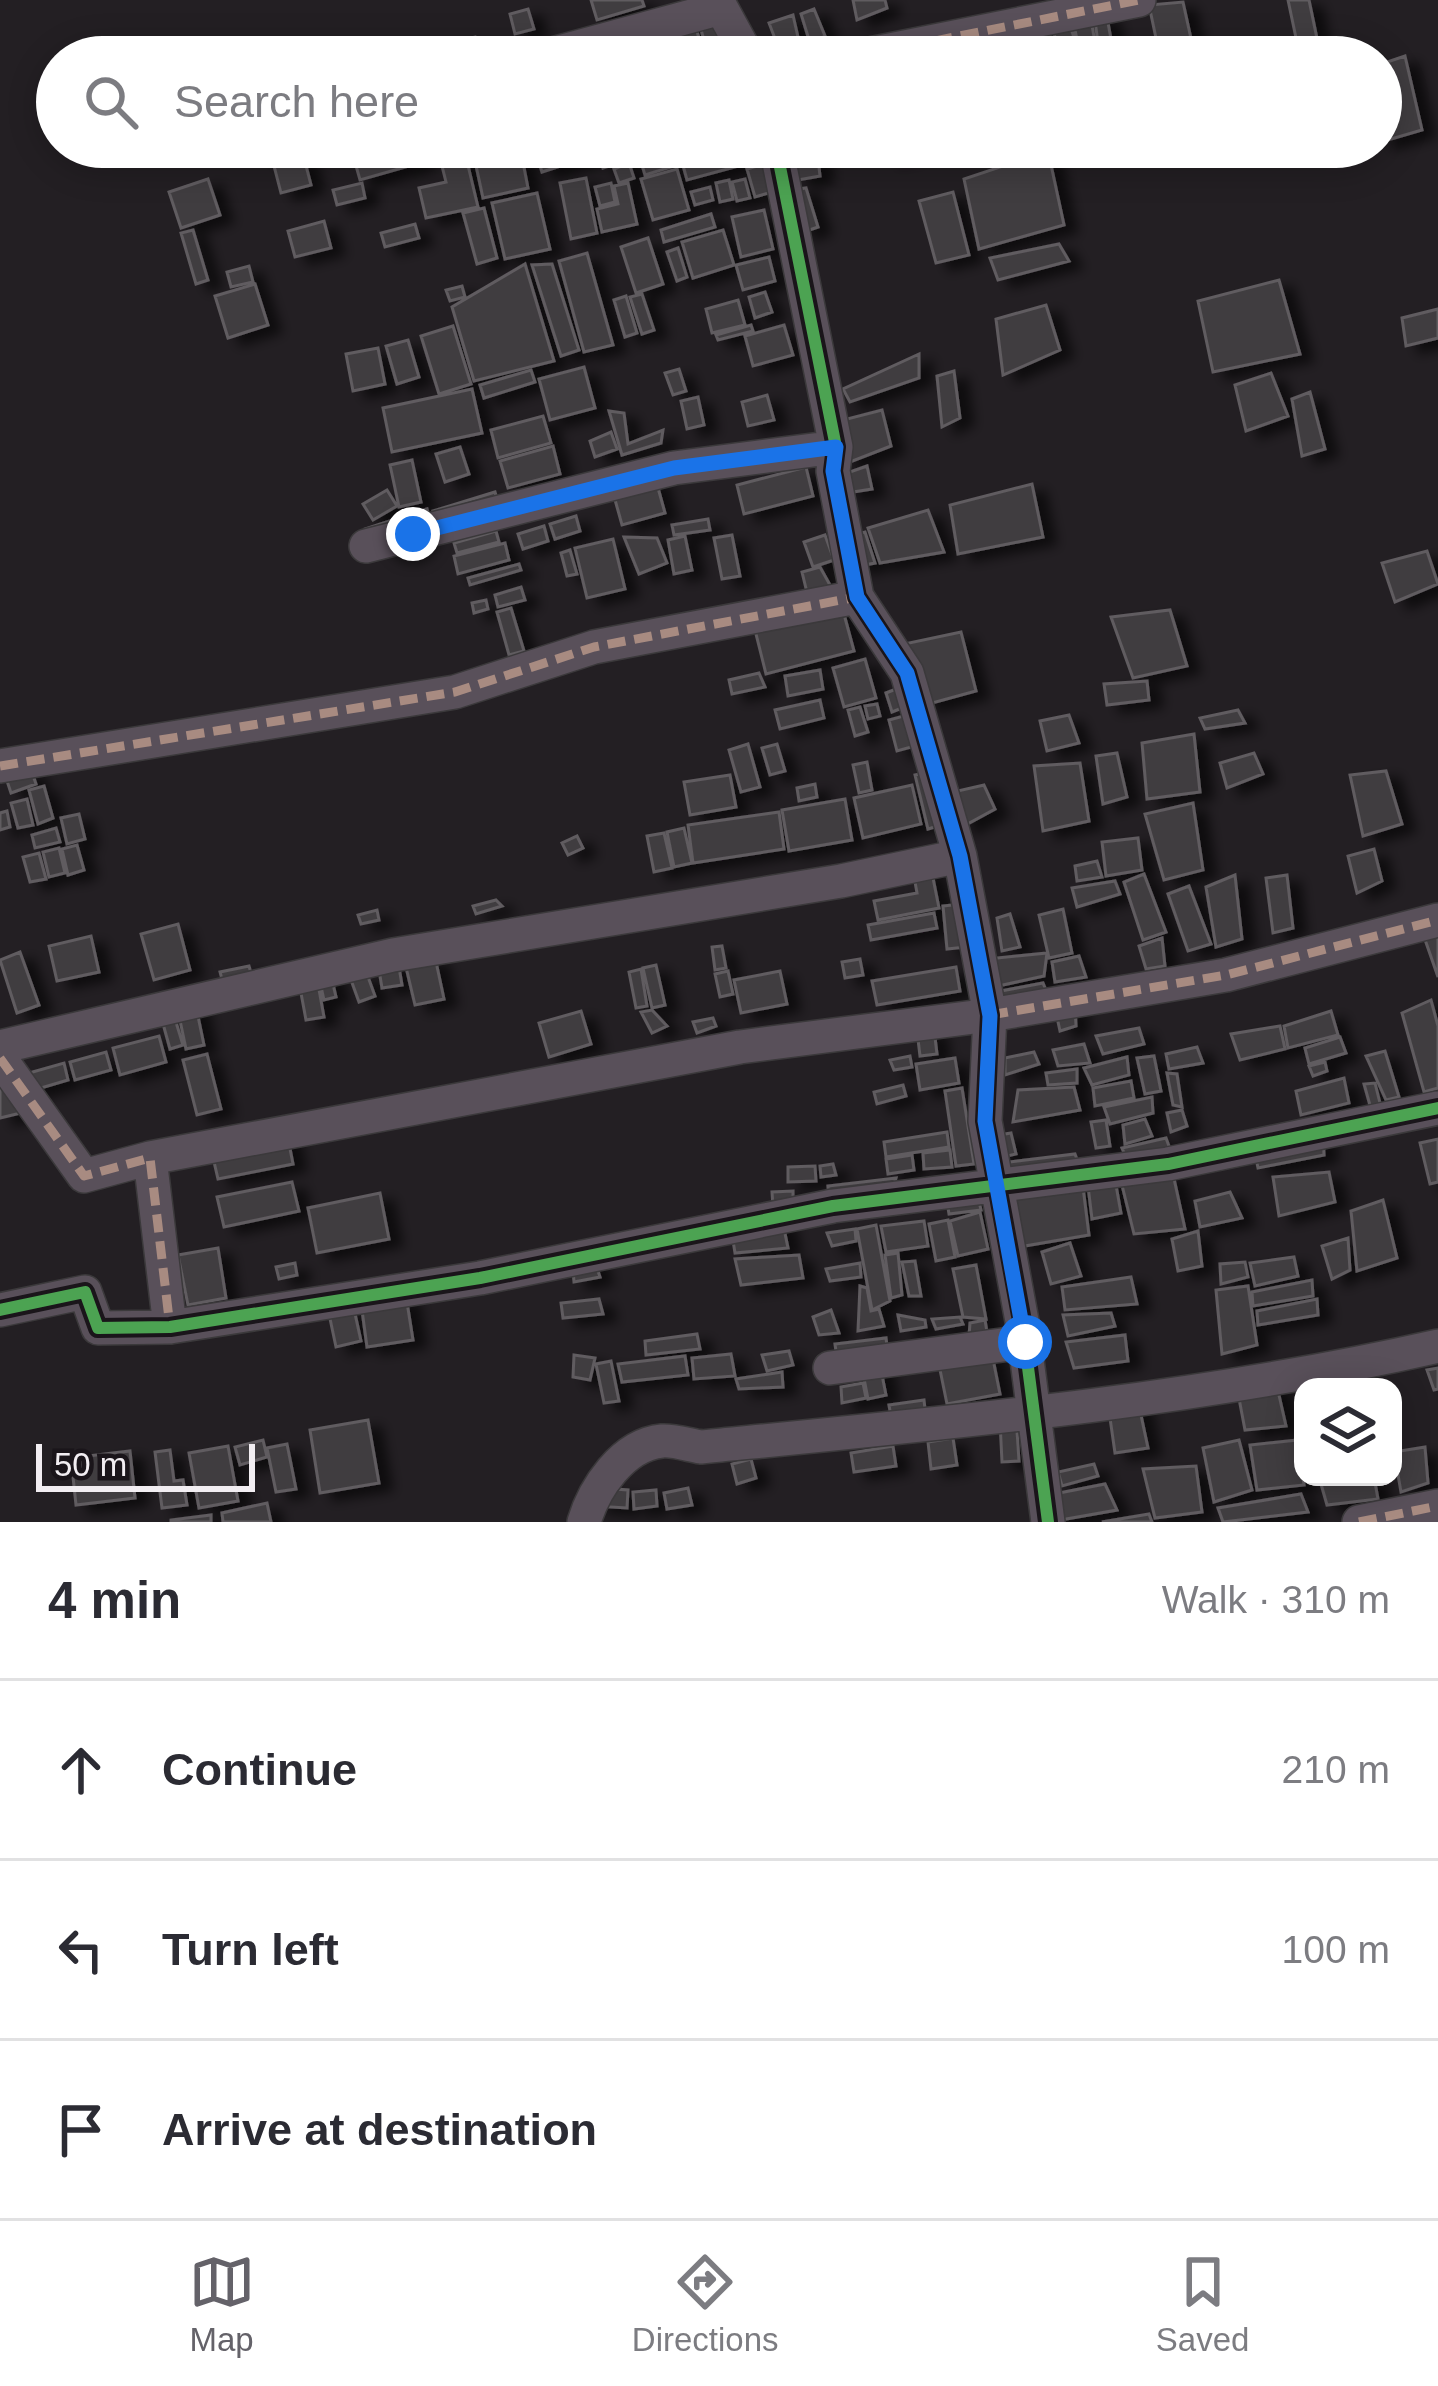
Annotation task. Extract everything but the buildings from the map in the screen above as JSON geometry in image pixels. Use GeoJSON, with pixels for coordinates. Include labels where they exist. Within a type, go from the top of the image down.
{"type":"FeatureCollection","features":[{"type":"Feature","properties":{"kind":"street"},"geometry":{"type":"LineString","coordinates":[[960,36],[1139,0]]}},
{"type":"Feature","properties":{"kind":"street"},"geometry":{"type":"LineString","coordinates":[[612,36],[719,4],[737,36]]}},
{"type":"Feature","properties":{"kind":"street"},"geometry":{"type":"LineString","coordinates":[[780,168],[836,447],[833,471],[857,597],[907,673],[960,856],[990,1016],[985,1121],[1036,1409],[1048,1522]]}},
{"type":"Feature","properties":{"kind":"street"},"geometry":{"type":"LineString","coordinates":[[366,547],[674,468],[836,447]]}},
{"type":"Feature","properties":{"kind":"street"},"geometry":{"type":"LineString","coordinates":[[0,766],[455,692],[594,646],[857,597]]}},
{"type":"Feature","properties":{"kind":"street"},"geometry":{"type":"LineString","coordinates":[[0,1047],[393,955],[841,881],[960,856]]}},
{"type":"Feature","properties":{"kind":"street"},"geometry":{"type":"LineString","coordinates":[[0,1058],[84,1177],[150,1158],[740,1047],[990,1016],[1226,975],[1438,920]]}},
{"type":"Feature","properties":{"kind":"street"},"geometry":{"type":"LineString","coordinates":[[0,1310],[85,1292],[98,1328],[170,1327],[480,1278],[833,1206],[1168,1164],[1438,1108]]}},
{"type":"Feature","properties":{"kind":"street"},"geometry":{"type":"LineString","coordinates":[[150,1158],[170,1327]]}},
{"type":"Feature","properties":{"kind":"street"},"geometry":{"type":"LineString","coordinates":[[830,1368],[1025,1342]]}},
{"type":"Feature","properties":{"kind":"street"},"geometry":{"type":"LineString","coordinates":[[584,1522],[593,1493],[622,1460],[660,1441],[700,1447],[1280,1380],[1438,1346]]}},
{"type":"Feature","properties":{"kind":"street"},"geometry":{"type":"LineString","coordinates":[[1359,1522],[1438,1507]]}},
{"type":"Feature","properties":{"kind":"marked path"},"geometry":{"type":"LineString","coordinates":[[960,36],[1139,0]]}},
{"type":"Feature","properties":{"kind":"marked path"},"geometry":{"type":"LineString","coordinates":[[0,766],[455,692],[594,647],[857,597]]}},
{"type":"Feature","properties":{"kind":"marked path"},"geometry":{"type":"LineString","coordinates":[[990,1015],[1226,975],[1438,920]]}},
{"type":"Feature","properties":{"kind":"marked path"},"geometry":{"type":"LineString","coordinates":[[0,1058],[84,1176],[150,1158],[170,1327]]}},
{"type":"Feature","properties":{"kind":"marked path"},"geometry":{"type":"LineString","coordinates":[[1359,1522],[1438,1506]]}},
{"type":"Feature","properties":{"kind":"cycle path"},"geometry":{"type":"LineString","coordinates":[[780,168],[836,447],[833,471],[857,597],[907,673],[960,856],[990,1015],[985,1121],[1022,1321],[1048,1522]]}},
{"type":"Feature","properties":{"kind":"cycle path"},"geometry":{"type":"LineString","coordinates":[[0,1310],[85,1292],[98,1328],[170,1327],[480,1278],[833,1206],[1168,1164],[1438,1108]]}},
{"type":"Feature","properties":{"kind":"route"},"geometry":{"type":"LineString","coordinates":[[413,534],[674,468],[836,447],[833,471],[857,597],[907,673],[960,856],[990,1016],[985,1121],[1025,1342]]}}]}
